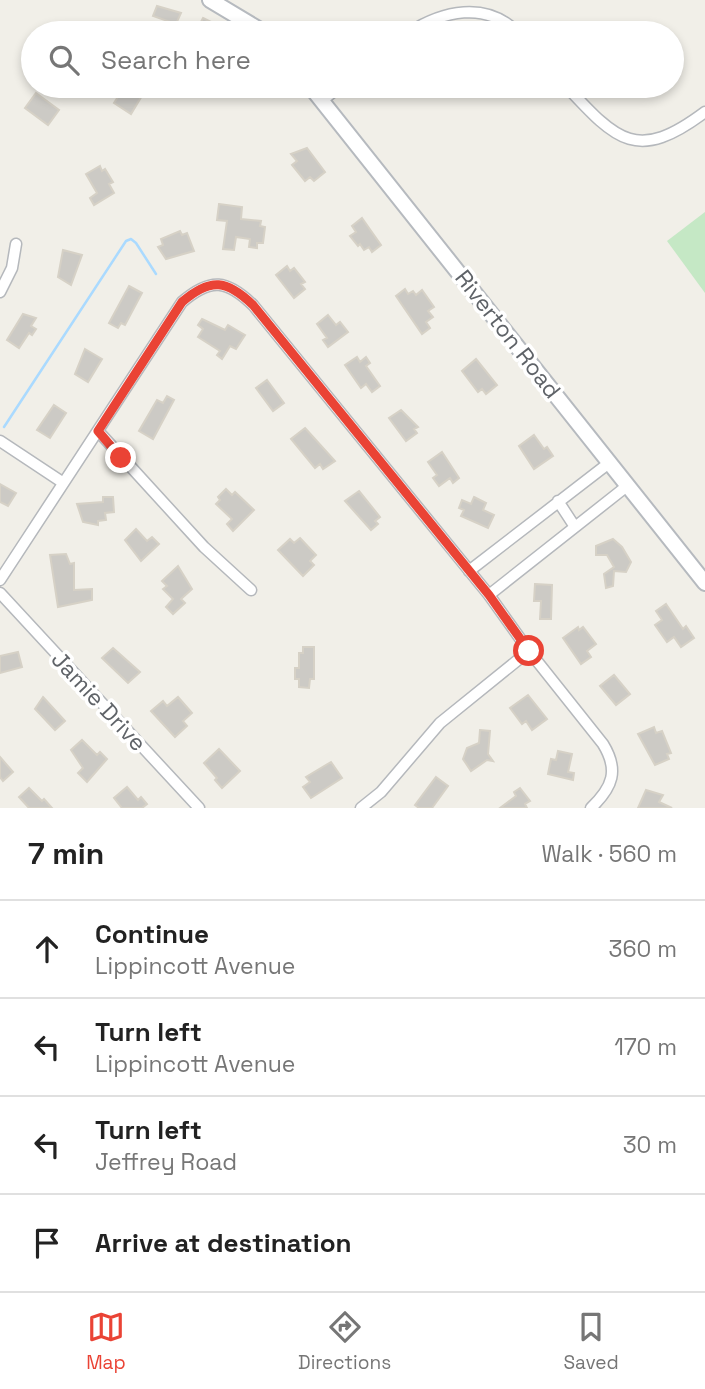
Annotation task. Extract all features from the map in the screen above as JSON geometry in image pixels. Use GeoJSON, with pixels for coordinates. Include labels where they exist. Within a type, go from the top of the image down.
{"type":"FeatureCollection","features":[{"type":"Feature","properties":{"kind":"main road"},"geometry":{"type":"LineString","coordinates":[[211,0],[245,21]]}},
{"type":"Feature","properties":{"kind":"main road","name":"Riverton Road"},"geometry":{"type":"LineString","coordinates":[[319,98],[705,583]]}},
{"type":"Feature","properties":{"kind":"street"},"geometry":{"type":"LineString","coordinates":[[429,21],[440,15],[465,10],[491,15],[500,21]]}},
{"type":"Feature","properties":{"kind":"street"},"geometry":{"type":"LineString","coordinates":[[321,101],[325,98]]}},
{"type":"Feature","properties":{"kind":"street"},"geometry":{"type":"LineString","coordinates":[[577,98],[596,118],[623,139],[646,142],[668,136],[705,112]]}},
{"type":"Feature","properties":{"kind":"street"},"geometry":{"type":"LineString","coordinates":[[0,292],[12,268],[16,244]]}},
{"type":"Feature","properties":{"kind":"street"},"geometry":{"type":"LineString","coordinates":[[0,580],[182,302],[197,289],[216,284],[227,285],[237,289],[253,305],[470,571],[610,755],[614,774],[611,783],[591,808]]}},
{"type":"Feature","properties":{"kind":"street"},"geometry":{"type":"LineString","coordinates":[[98,431],[204,547],[251,590]]}},
{"type":"Feature","properties":{"kind":"street"},"geometry":{"type":"LineString","coordinates":[[0,441],[62,482]]}},
{"type":"Feature","properties":{"kind":"street"},"geometry":{"type":"LineString","coordinates":[[470,571],[609,463]]}},
{"type":"Feature","properties":{"kind":"street"},"geometry":{"type":"LineString","coordinates":[[489,595],[627,486]]}},
{"type":"Feature","properties":{"kind":"street"},"geometry":{"type":"LineString","coordinates":[[558,502],[575,527]]}},
{"type":"Feature","properties":{"kind":"street","name":"Jamie Drive"},"geometry":{"type":"LineString","coordinates":[[0,593],[199,808]]}},
{"type":"Feature","properties":{"kind":"street"},"geometry":{"type":"LineString","coordinates":[[361,808],[381,792],[440,723],[529,651]]}},
{"type":"Feature","properties":{"kind":"green space"},"geometry":{"type":"Polygon","coordinates":[[[705,212],[705,293],[667,241],[705,212]]]}},
{"type":"Feature","properties":{"kind":"building"},"geometry":{"type":"Polygon","coordinates":[[[157,6],[181,13],[177,21],[153,16],[157,6]]]}},
{"type":"Feature","properties":{"kind":"building"},"geometry":{"type":"Polygon","coordinates":[[[32,98],[43,98],[59,110],[48,125],[25,108],[32,98]]]}},
{"type":"Feature","properties":{"kind":"building"},"geometry":{"type":"Polygon","coordinates":[[[117,98],[141,98],[131,114],[114,103],[117,98]]]}},
{"type":"Feature","properties":{"kind":"building"},"geometry":{"type":"Polygon","coordinates":[[[307,148],[325,172],[314,181],[310,177],[305,181],[292,165],[297,161],[291,154],[307,148]]]}},
{"type":"Feature","properties":{"kind":"building"},"geometry":{"type":"Polygon","coordinates":[[[100,166],[113,182],[109,184],[114,193],[94,205],[90,198],[97,193],[86,174],[100,166]]]}},
{"type":"Feature","properties":{"kind":"building"},"geometry":{"type":"Polygon","coordinates":[[[219,204],[242,207],[241,219],[261,221],[260,226],[265,227],[263,243],[257,243],[257,248],[249,247],[250,239],[236,237],[234,250],[223,249],[227,221],[217,220],[219,204]]]}},
{"type":"Feature","properties":{"kind":"building"},"geometry":{"type":"Polygon","coordinates":[[[362,218],[381,245],[372,252],[369,247],[364,250],[360,244],[358,246],[350,236],[356,232],[352,226],[362,218]]]}},
{"type":"Feature","properties":{"kind":"building"},"geometry":{"type":"Polygon","coordinates":[[[180,231],[182,235],[187,233],[194,251],[166,259],[158,247],[163,245],[161,239],[180,231]]]}},
{"type":"Feature","properties":{"kind":"building"},"geometry":{"type":"Polygon","coordinates":[[[63,250],[82,255],[71,285],[58,277],[63,250]]]}},
{"type":"Feature","properties":{"kind":"building"},"geometry":{"type":"Polygon","coordinates":[[[287,266],[290,271],[294,268],[305,282],[301,284],[305,289],[294,298],[276,275],[287,266]]]}},
{"type":"Feature","properties":{"kind":"building"},"geometry":{"type":"Polygon","coordinates":[[[129,286],[142,293],[125,325],[121,323],[118,328],[109,323],[129,286]]]}},
{"type":"Feature","properties":{"kind":"building"},"geometry":{"type":"Polygon","coordinates":[[[405,289],[408,294],[413,291],[416,295],[422,290],[434,307],[428,311],[433,317],[426,322],[430,328],[422,334],[396,296],[405,289]]]}},
{"type":"Feature","properties":{"kind":"building"},"geometry":{"type":"Polygon","coordinates":[[[23,314],[36,318],[31,326],[36,329],[32,335],[29,333],[19,348],[7,340],[23,314]]]}},
{"type":"Feature","properties":{"kind":"building"},"geometry":{"type":"Polygon","coordinates":[[[328,315],[336,325],[340,322],[348,332],[328,347],[323,340],[327,338],[317,324],[328,315]]]}},
{"type":"Feature","properties":{"kind":"building"},"geometry":{"type":"Polygon","coordinates":[[[202,319],[225,330],[228,325],[245,335],[236,349],[230,346],[222,359],[217,355],[220,351],[198,337],[203,329],[198,325],[202,319]]]}},
{"type":"Feature","properties":{"kind":"building"},"geometry":{"type":"Polygon","coordinates":[[[85,349],[102,359],[88,382],[75,374],[85,349]]]}},
{"type":"Feature","properties":{"kind":"building"},"geometry":{"type":"Polygon","coordinates":[[[357,357],[360,362],[366,357],[370,363],[366,366],[380,386],[372,392],[366,384],[361,388],[345,365],[357,357]]]}},
{"type":"Feature","properties":{"kind":"building"},"geometry":{"type":"Polygon","coordinates":[[[476,359],[497,385],[486,394],[482,389],[478,392],[462,371],[476,359]]]}},
{"type":"Feature","properties":{"kind":"building"},"geometry":{"type":"Polygon","coordinates":[[[267,380],[284,403],[273,411],[256,388],[267,380]]]}},
{"type":"Feature","properties":{"kind":"building"},"geometry":{"type":"Polygon","coordinates":[[[167,396],[174,400],[153,439],[139,431],[157,400],[163,403],[167,396]]]}},
{"type":"Feature","properties":{"kind":"building"},"geometry":{"type":"Polygon","coordinates":[[[54,405],[66,413],[50,438],[37,430],[54,405]]]}},
{"type":"Feature","properties":{"kind":"building"},"geometry":{"type":"Polygon","coordinates":[[[401,410],[418,427],[414,429],[417,433],[406,441],[389,418],[401,410]]]}},
{"type":"Feature","properties":{"kind":"building"},"geometry":{"type":"Polygon","coordinates":[[[305,428],[335,461],[323,469],[320,464],[315,468],[291,439],[305,428]]]}},
{"type":"Feature","properties":{"kind":"building"},"geometry":{"type":"Polygon","coordinates":[[[534,435],[553,456],[534,469],[519,446],[534,435]]]}},
{"type":"Feature","properties":{"kind":"building"},"geometry":{"type":"Polygon","coordinates":[[[442,452],[459,478],[453,483],[450,478],[439,486],[433,478],[437,475],[428,462],[442,452]]]}},
{"type":"Feature","properties":{"kind":"building"},"geometry":{"type":"Polygon","coordinates":[[[0,484],[16,493],[8,506],[0,502],[0,484]]]}},
{"type":"Feature","properties":{"kind":"building"},"geometry":{"type":"Polygon","coordinates":[[[226,489],[232,495],[235,492],[254,510],[233,531],[227,524],[232,519],[216,504],[220,500],[218,497],[226,489]]]}},
{"type":"Feature","properties":{"kind":"building"},"geometry":{"type":"Polygon","coordinates":[[[359,491],[380,517],[375,521],[378,524],[371,530],[345,501],[359,491]]]}},
{"type":"Feature","properties":{"kind":"building"},"geometry":{"type":"Polygon","coordinates":[[[103,497],[113,497],[114,512],[105,513],[106,520],[98,521],[98,525],[83,522],[77,504],[103,502],[103,497]]]}},
{"type":"Feature","properties":{"kind":"building"},"geometry":{"type":"Polygon","coordinates":[[[474,497],[486,503],[483,510],[494,515],[488,528],[461,516],[464,510],[459,508],[462,500],[471,504],[474,497]]]}},
{"type":"Feature","properties":{"kind":"building"},"geometry":{"type":"Polygon","coordinates":[[[136,529],[147,541],[152,537],[159,544],[141,561],[125,540],[136,529]]]}},
{"type":"Feature","properties":{"kind":"building"},"geometry":{"type":"Polygon","coordinates":[[[300,538],[316,555],[310,561],[314,565],[303,576],[278,550],[290,539],[294,543],[300,538]]]}},
{"type":"Feature","properties":{"kind":"building"},"geometry":{"type":"Polygon","coordinates":[[[613,539],[622,547],[631,562],[626,572],[614,571],[613,586],[606,588],[604,574],[614,567],[607,555],[596,555],[596,546],[613,539]]]}},
{"type":"Feature","properties":{"kind":"building"},"geometry":{"type":"Polygon","coordinates":[[[66,554],[70,564],[74,563],[74,590],[92,589],[92,600],[58,607],[50,555],[66,554]]]}},
{"type":"Feature","properties":{"kind":"building"},"geometry":{"type":"Polygon","coordinates":[[[178,566],[192,589],[181,599],[185,603],[173,614],[166,607],[173,599],[163,589],[167,586],[162,581],[178,566]]]}},
{"type":"Feature","properties":{"kind":"building"},"geometry":{"type":"Polygon","coordinates":[[[535,584],[552,585],[551,619],[540,619],[541,601],[534,601],[535,584]]]}},
{"type":"Feature","properties":{"kind":"building"},"geometry":{"type":"Polygon","coordinates":[[[666,604],[683,629],[686,626],[694,638],[681,647],[674,637],[667,642],[655,625],[662,620],[656,611],[666,604]]]}},
{"type":"Feature","properties":{"kind":"building"},"geometry":{"type":"Polygon","coordinates":[[[578,627],[579,630],[583,627],[596,644],[587,651],[591,657],[581,664],[563,638],[578,627]]]}},
{"type":"Feature","properties":{"kind":"building"},"geometry":{"type":"Polygon","coordinates":[[[303,647],[314,647],[314,679],[310,679],[309,688],[299,687],[299,679],[295,679],[295,668],[299,668],[299,653],[303,653],[303,647]]]}},
{"type":"Feature","properties":{"kind":"building"},"geometry":{"type":"Polygon","coordinates":[[[113,648],[140,672],[128,683],[102,658],[113,648]]]}},
{"type":"Feature","properties":{"kind":"building"},"geometry":{"type":"Polygon","coordinates":[[[18,652],[22,667],[0,673],[0,656],[18,652]]]}},
{"type":"Feature","properties":{"kind":"building"},"geometry":{"type":"Polygon","coordinates":[[[614,675],[630,694],[616,705],[600,686],[614,675]]]}},
{"type":"Feature","properties":{"kind":"building"},"geometry":{"type":"Polygon","coordinates":[[[528,695],[547,719],[532,730],[526,721],[522,724],[510,708],[528,695]]]}},
{"type":"Feature","properties":{"kind":"building"},"geometry":{"type":"Polygon","coordinates":[[[43,697],[65,721],[55,730],[35,709],[43,697]]]}},
{"type":"Feature","properties":{"kind":"building"},"geometry":{"type":"Polygon","coordinates":[[[178,697],[192,713],[183,721],[187,726],[175,737],[151,711],[163,701],[167,706],[178,697]]]}},
{"type":"Feature","properties":{"kind":"building"},"geometry":{"type":"Polygon","coordinates":[[[654,727],[656,733],[662,731],[671,753],[667,754],[669,759],[655,765],[638,734],[654,727]]]}},
{"type":"Feature","properties":{"kind":"building"},"geometry":{"type":"Polygon","coordinates":[[[480,730],[490,731],[488,754],[493,761],[487,760],[471,771],[463,759],[467,748],[479,743],[480,730]]]}},
{"type":"Feature","properties":{"kind":"building"},"geometry":{"type":"Polygon","coordinates":[[[82,740],[97,755],[100,752],[107,759],[87,782],[78,773],[83,768],[71,750],[82,740]]]}},
{"type":"Feature","properties":{"kind":"building"},"geometry":{"type":"Polygon","coordinates":[[[219,749],[240,771],[222,788],[204,763],[219,749]]]}},
{"type":"Feature","properties":{"kind":"building"},"geometry":{"type":"Polygon","coordinates":[[[558,751],[572,754],[568,772],[574,773],[573,780],[548,774],[551,759],[556,760],[558,751]]]}},
{"type":"Feature","properties":{"kind":"building"},"geometry":{"type":"Polygon","coordinates":[[[0,757],[13,772],[3,781],[0,777],[0,757]]]}},
{"type":"Feature","properties":{"kind":"building"},"geometry":{"type":"Polygon","coordinates":[[[331,762],[342,778],[311,798],[303,787],[310,782],[306,777],[331,762]]]}},
{"type":"Feature","properties":{"kind":"building"},"geometry":{"type":"Polygon","coordinates":[[[436,777],[448,786],[432,808],[419,808],[415,805],[436,777]]]}},
{"type":"Feature","properties":{"kind":"building"},"geometry":{"type":"Polygon","coordinates":[[[127,787],[138,800],[141,797],[147,804],[142,808],[122,808],[114,798],[127,787]]]}},
{"type":"Feature","properties":{"kind":"building"},"geometry":{"type":"Polygon","coordinates":[[[29,788],[52,808],[29,808],[19,797],[29,788]]]}},
{"type":"Feature","properties":{"kind":"building"},"geometry":{"type":"Polygon","coordinates":[[[520,788],[530,801],[525,804],[527,808],[500,808],[516,796],[514,792],[520,788]]]}},
{"type":"Feature","properties":{"kind":"building"},"geometry":{"type":"Polygon","coordinates":[[[646,790],[663,795],[659,802],[672,808],[638,808],[646,790]]]}},
{"type":"Feature","properties":{"kind":"waterway"},"geometry":{"type":"LineString","coordinates":[[4,427],[126,241],[131,239],[136,243],[156,274]]}},
{"type":"Feature","properties":{"kind":"route"},"geometry":{"type":"LineString","coordinates":[[121,458],[98,431],[182,302],[197,289],[216,284],[237,289],[253,305],[470,571],[529,651]]}}]}
